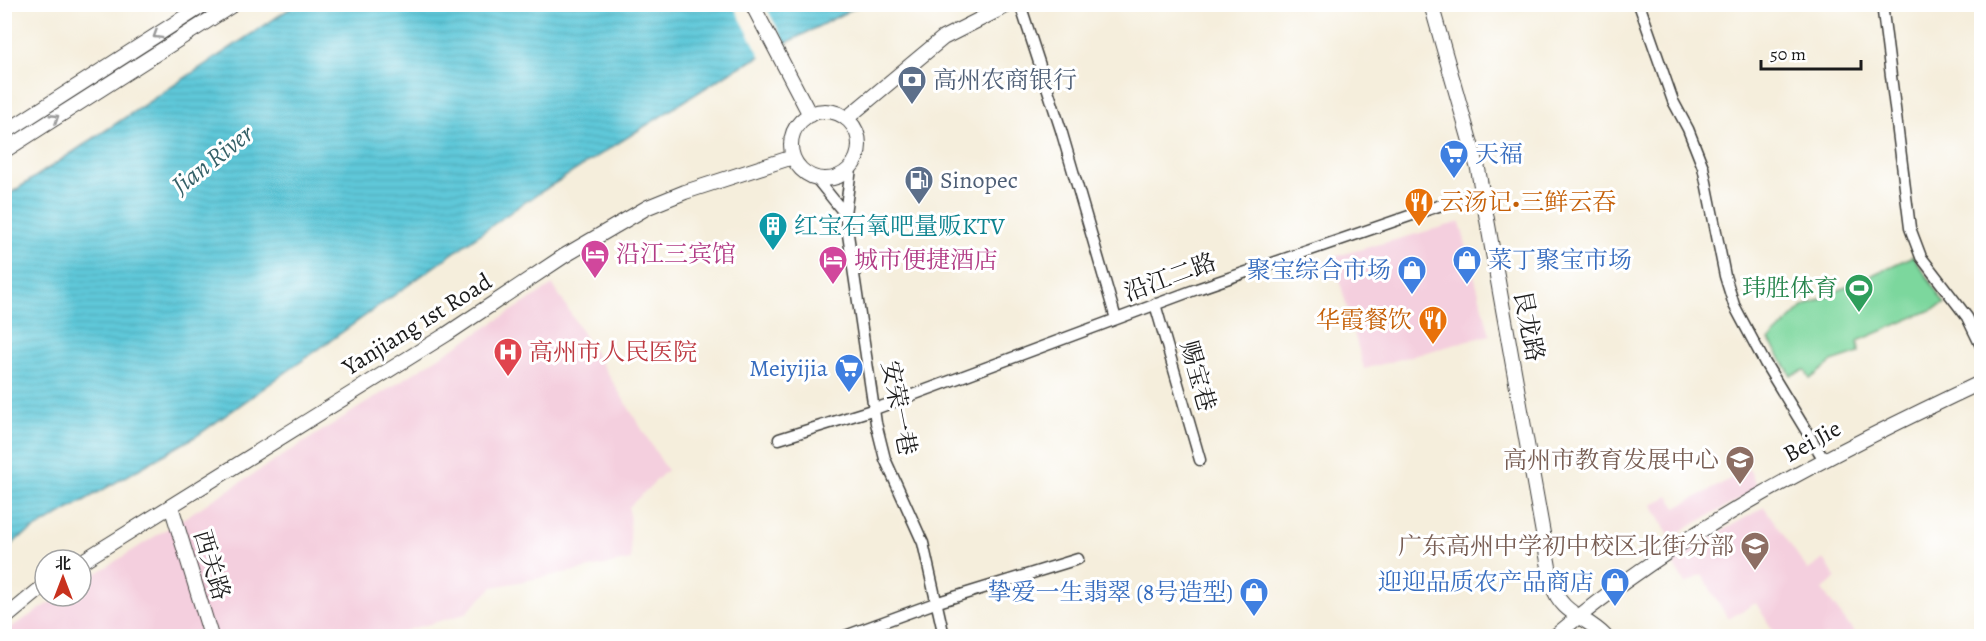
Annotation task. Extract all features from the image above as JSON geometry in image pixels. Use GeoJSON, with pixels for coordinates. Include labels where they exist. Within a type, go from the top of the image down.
{"type":"FeatureCollection","features":[{"type":"Feature","properties":{"kind":"street"},"geometry":{"type":"LineString","coordinates":[[4,133],[205,4]]}},
{"type":"Feature","properties":{"kind":"street"},"geometry":{"type":"LineString","coordinates":[[4,151],[234,4]]}},
{"type":"Feature","properties":{"kind":"street"},"geometry":{"type":"LineString","coordinates":[[752,4],[810,115]]}},
{"type":"Feature","properties":{"kind":"street"},"geometry":{"type":"LineString","coordinates":[[847,118],[942,38],[1010,4]]}},
{"type":"Feature","properties":{"kind":"street"},"geometry":{"type":"LineString","coordinates":[[1020,4],[1062,130],[1116,319]]}},
{"type":"Feature","properties":{"kind":"street","name":"艮龙路"},"geometry":{"type":"LineString","coordinates":[[1431,4],[1472,142],[1524,418],[1553,589],[1564,607],[1578,618],[1593,625],[1605,636]]}},
{"type":"Feature","properties":{"kind":"street"},"geometry":{"type":"LineString","coordinates":[[1639,4],[1673,101],[1688,129],[1703,167],[1725,276],[1734,305],[1765,363],[1824,460]]}},
{"type":"Feature","properties":{"kind":"street"},"geometry":{"type":"LineString","coordinates":[[1882,4],[1905,201],[1912,236],[1921,257],[1967,317],[1982,348]]}},
{"type":"Feature","properties":{"kind":"street"},"geometry":{"type":"LineString","coordinates":[[829,111],[847,118],[854,126],[860,147],[851,168],[845,214],[816,178],[798,166],[793,157],[792,137],[802,120],[810,115],[829,111]]}},
{"type":"Feature","properties":{"kind":"street","name":"Yanjiang 1st Road"},"geometry":{"type":"LineString","coordinates":[[93,555],[447,334],[564,256],[648,207],[685,192],[793,157]]}},
{"type":"Feature","properties":{"kind":"street"},"geometry":{"type":"LineString","coordinates":[[816,178],[835,178],[851,168]]}},
{"type":"Feature","properties":{"kind":"street","name":"沿江二路"},"geometry":{"type":"LineString","coordinates":[[779,440],[875,409],[1155,304],[1482,191]]}},
{"type":"Feature","properties":{"kind":"street","name":"安荣一巷"},"geometry":{"type":"LineString","coordinates":[[845,214],[875,409],[885,459],[923,543],[944,636]]}},
{"type":"Feature","properties":{"kind":"street","name":"赐宝巷"},"geometry":{"type":"LineString","coordinates":[[1155,304],[1200,460]]}},
{"type":"Feature","properties":{"kind":"street","name":"Bei Jie"},"geometry":{"type":"LineString","coordinates":[[1555,636],[1694,535],[1886,427],[1982,382]]}},
{"type":"Feature","properties":{"kind":"street","name":"西关路"},"geometry":{"type":"LineString","coordinates":[[171,506],[211,636]]}},
{"type":"Feature","properties":{"kind":"street"},"geometry":{"type":"LineString","coordinates":[[844,636],[935,603],[1078,559]]}},
{"type":"Feature","properties":{"kind":"street"},"geometry":{"type":"LineString","coordinates":[[4,619],[33,595]]}},
{"type":"Feature","properties":{"kind":"shaded area","name":"聚宝综合市场"},"geometry":{"type":"Polygon","coordinates":[[[1460,222],[1490,335],[1364,369],[1333,257],[1460,222]]]}},
{"type":"Feature","properties":{"kind":"shaded area","name":"高州市人民医院"},"geometry":{"type":"Polygon","coordinates":[[[553,285],[667,470],[629,507],[631,560],[493,587],[465,614],[386,636],[5,636],[5,631],[42,608],[93,608],[93,575],[553,285]]]}},
{"type":"Feature","properties":{"kind":"shaded area","name":"广东高州中学初中校区北街分部"},"geometry":{"type":"Polygon","coordinates":[[[1749,469],[1759,489],[1670,537],[1652,505],[1669,496],[1676,508],[1749,469]]]}},
{"type":"Feature","properties":{"kind":"shaded area","name":"广东高州中学初中校区北街分部"},"geometry":{"type":"Polygon","coordinates":[[[1764,507],[1808,570],[1824,559],[1836,578],[1822,590],[1857,636],[1776,636],[1756,603],[1728,619],[1702,575],[1685,584],[1671,560],[1764,507]]]}},
{"type":"Feature","properties":{"kind":"green space","name":"玮胜体育"},"geometry":{"type":"Polygon","coordinates":[[[1913,256],[1945,304],[1858,341],[1859,353],[1832,362],[1810,379],[1805,370],[1791,375],[1769,340],[1803,307],[1913,256]]]}},
{"type":"Feature","properties":{"kind":"water","name":"Jian River"},"geometry":{"type":"Polygon","coordinates":[[[295,5],[860,5],[732,71],[522,204],[198,435],[19,538],[5,551],[5,197],[295,5]]]}},
{"type":"Feature","properties":{"kind":"pier"},"geometry":{"type":"Polygon","coordinates":[[[733,5],[765,5],[787,46],[762,59],[733,5]]]}},
{"type":"Feature","properties":{"kind":"place","name":"高州农商银行"},"geometry":{"type":"Point","coordinates":[912,106]}},
{"type":"Feature","properties":{"kind":"place","name":"天福"},"geometry":{"type":"Point","coordinates":[1454,180]}},
{"type":"Feature","properties":{"kind":"place","name":"Sinopec"},"geometry":{"type":"Point","coordinates":[919,206]}},
{"type":"Feature","properties":{"kind":"place","name":"云汤记•三鲜云吞"},"geometry":{"type":"Point","coordinates":[1419,228]}},
{"type":"Feature","properties":{"kind":"place","name":"红宝石氧吧量贩KTV"},"geometry":{"type":"Point","coordinates":[773,252]}},
{"type":"Feature","properties":{"kind":"place","name":"沿江三宾馆"},"geometry":{"type":"Point","coordinates":[595,280]}},
{"type":"Feature","properties":{"kind":"place","name":"城市便捷酒店"},"geometry":{"type":"Point","coordinates":[833,286]}},
{"type":"Feature","properties":{"kind":"place","name":"菜丁聚宝市场"},"geometry":{"type":"Point","coordinates":[1467,286]}},
{"type":"Feature","properties":{"kind":"place","name":"聚宝综合市场"},"geometry":{"type":"Point","coordinates":[1412,296]}},
{"type":"Feature","properties":{"kind":"place","name":"玮胜体育"},"geometry":{"type":"Point","coordinates":[1859,314]}},
{"type":"Feature","properties":{"kind":"place","name":"华霞餐饮"},"geometry":{"type":"Point","coordinates":[1433,346]}},
{"type":"Feature","properties":{"kind":"place","name":"高州市人民医院"},"geometry":{"type":"Point","coordinates":[508,378]}},
{"type":"Feature","properties":{"kind":"place","name":"Meiyijia"},"geometry":{"type":"Point","coordinates":[849,394]}},
{"type":"Feature","properties":{"kind":"place","name":"高州市教育发展中心"},"geometry":{"type":"Point","coordinates":[1740,486]}},
{"type":"Feature","properties":{"kind":"place","name":"广东高州中学初中校区北街分部"},"geometry":{"type":"Point","coordinates":[1755,572]}},
{"type":"Feature","properties":{"kind":"place","name":"迎迎品质农产品商店"},"geometry":{"type":"Point","coordinates":[1615,608]}},
{"type":"Feature","properties":{"kind":"place","name":"挚爱一生翡翠 (8号造型)"},"geometry":{"type":"Point","coordinates":[1254,618]}}]}
